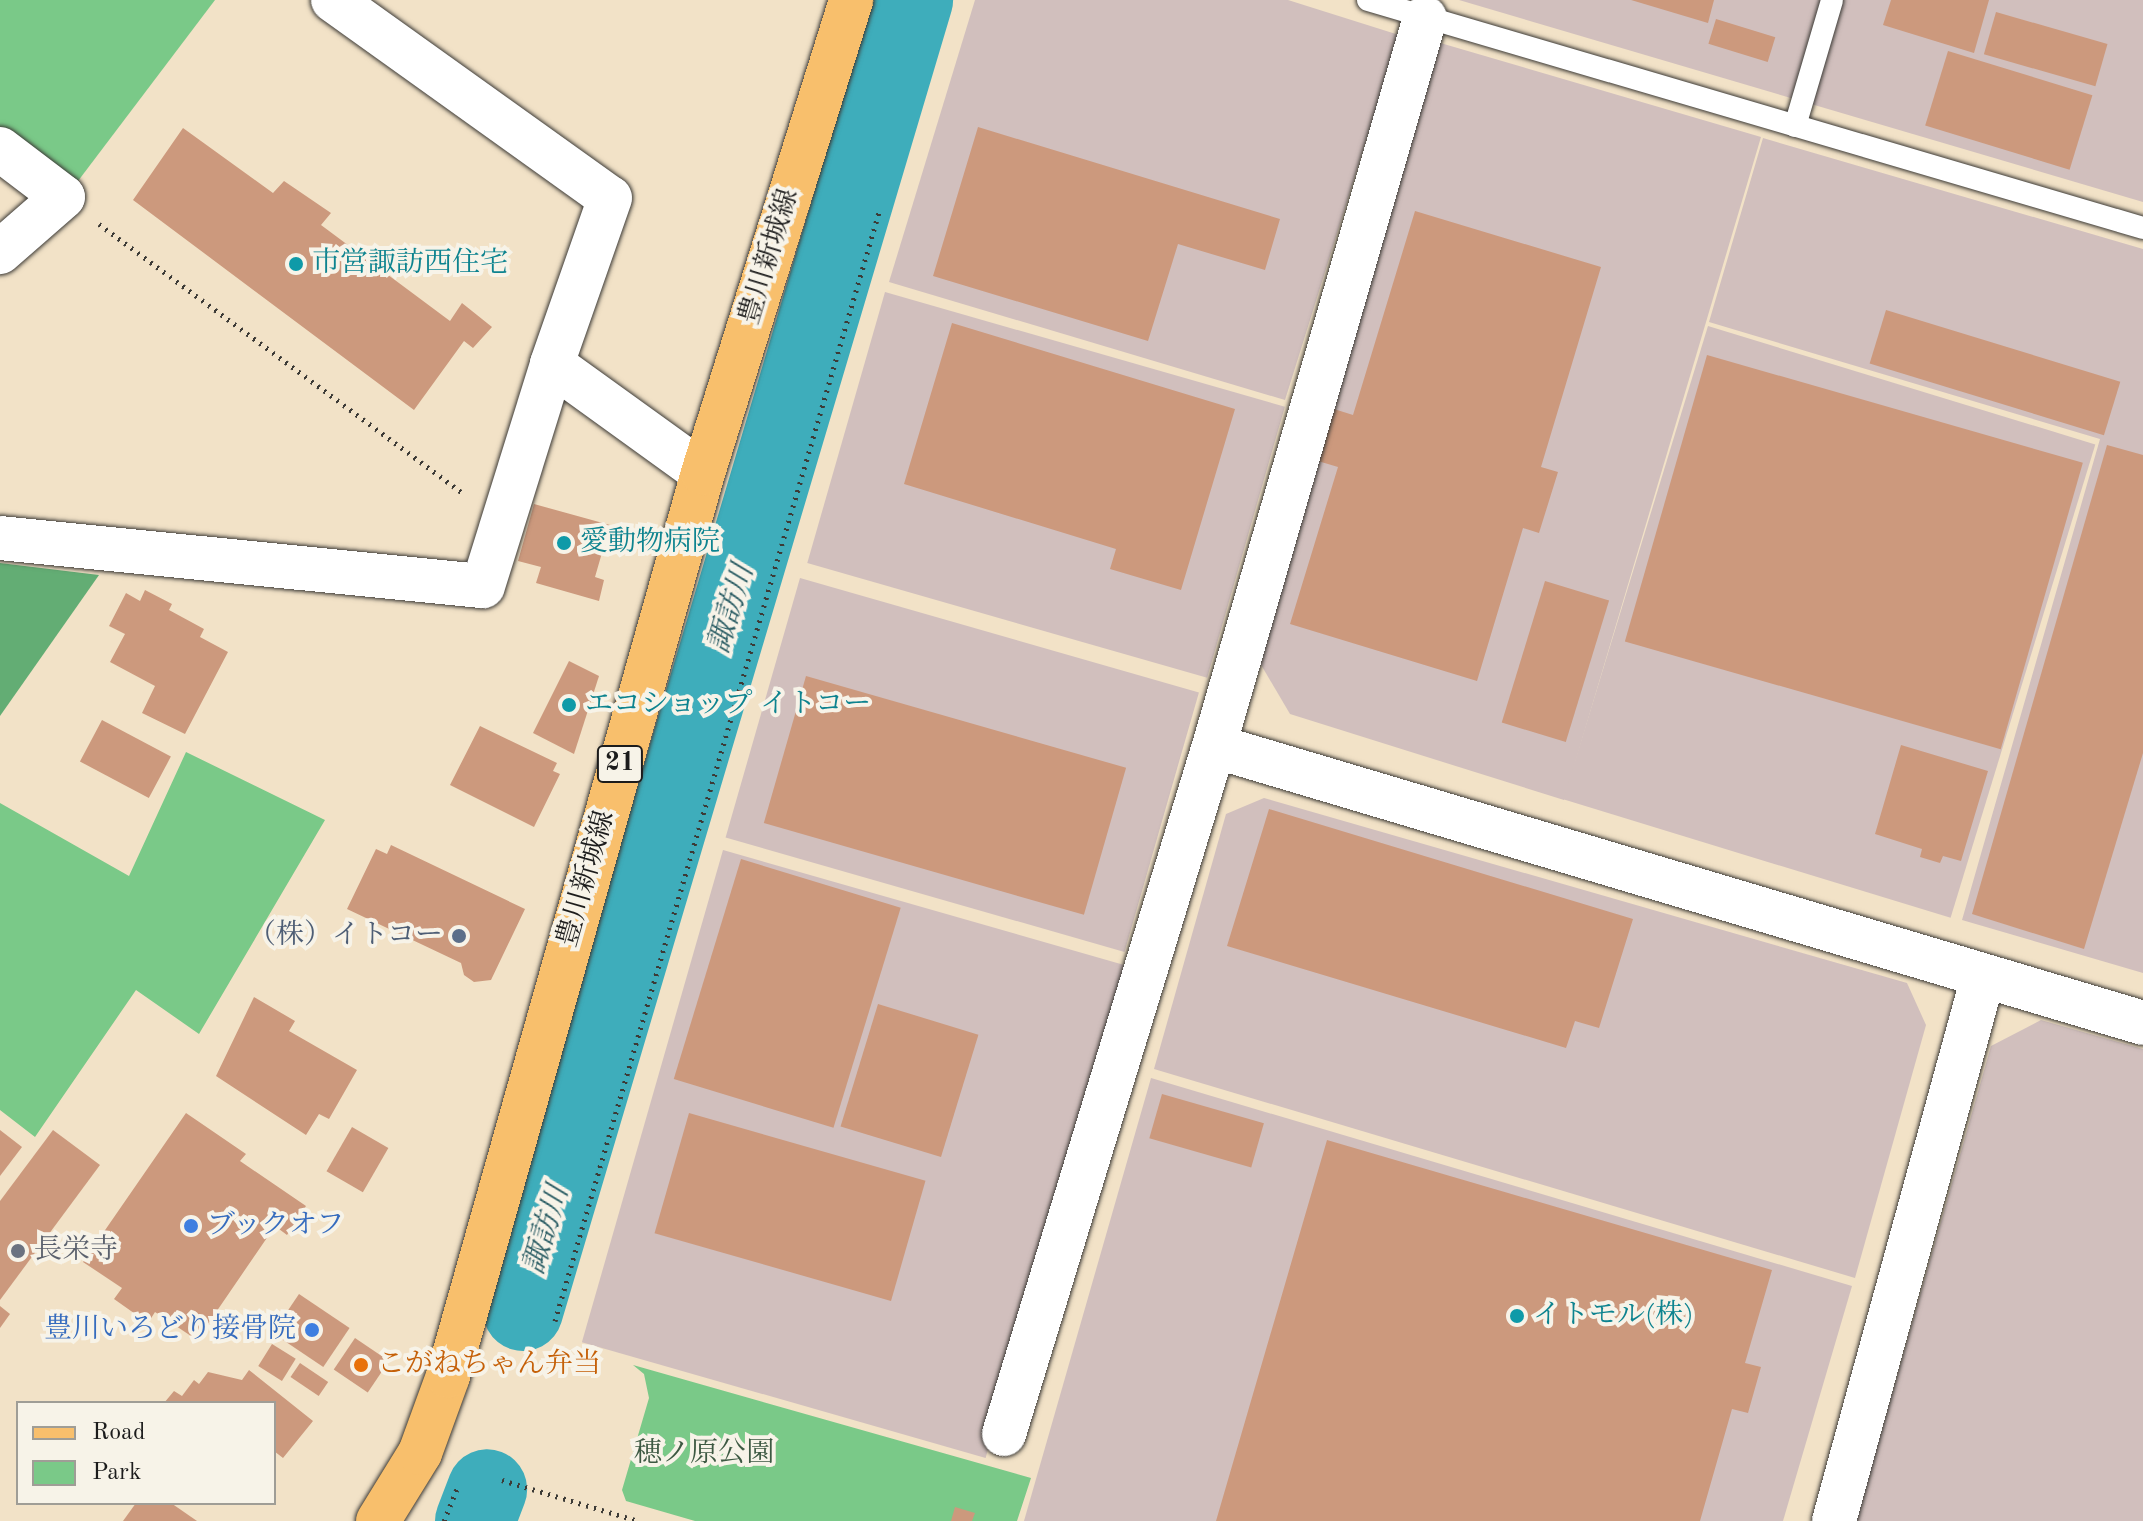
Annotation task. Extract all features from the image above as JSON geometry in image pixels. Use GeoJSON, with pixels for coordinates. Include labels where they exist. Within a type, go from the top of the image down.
{"type":"FeatureCollection","features":[{"type":"Feature","properties":{"kind":"main road","name":"豊川新城線"},"geometry":{"type":"LineString","coordinates":[[378,1521],[420,1453],[448,1376],[703,473],[851,0]]}},
{"type":"Feature","properties":{"kind":"street"},"geometry":{"type":"LineString","coordinates":[[0,538],[483,586],[552,364],[610,198],[333,0]]}},
{"type":"Feature","properties":{"kind":"street"},"geometry":{"type":"LineString","coordinates":[[1004,1434],[1214,746],[1425,18]]}},
{"type":"Feature","properties":{"kind":"street"},"geometry":{"type":"LineString","coordinates":[[0,149],[63,197],[0,252]]}},
{"type":"Feature","properties":{"kind":"street"},"geometry":{"type":"LineString","coordinates":[[552,364],[703,473]]}},
{"type":"Feature","properties":{"kind":"street"},"geometry":{"type":"LineString","coordinates":[[1214,746],[2143,1023]]}},
{"type":"Feature","properties":{"kind":"street"},"geometry":{"type":"LineString","coordinates":[[1834,1521],[1983,977]]}},
{"type":"Feature","properties":{"kind":"lane"},"geometry":{"type":"LineString","coordinates":[[1368,0],[2143,228]]}},
{"type":"Feature","properties":{"kind":"lane"},"geometry":{"type":"LineString","coordinates":[[1795,126],[1832,0]]}},
{"type":"Feature","properties":{"kind":"path"},"geometry":{"type":"LineString","coordinates":[[63,197],[503,524]]}},
{"type":"Feature","properties":{"kind":"path"},"geometry":{"type":"LineString","coordinates":[[555,1321],[880,209]]}},
{"type":"Feature","properties":{"kind":"path"},"geometry":{"type":"LineString","coordinates":[[502,1480],[639,1521]]}},
{"type":"Feature","properties":{"kind":"path"},"geometry":{"type":"LineString","coordinates":[[444,1521],[458,1486]]}},
{"type":"Feature","properties":{"kind":"shaded area"},"geometry":{"type":"Polygon","coordinates":[[[975,0],[1288,0],[1399,35],[1285,400],[889,282],[975,0]]]}},
{"type":"Feature","properties":{"kind":"shaded area"},"geometry":{"type":"Polygon","coordinates":[[[1459,0],[2143,0],[2143,202],[1459,0]]]}},
{"type":"Feature","properties":{"kind":"shaded area"},"geometry":{"type":"Polygon","coordinates":[[[1437,42],[1761,137],[1564,800],[1290,714],[1257,658],[1437,42]]]}},
{"type":"Feature","properties":{"kind":"shaded area"},"geometry":{"type":"Polygon","coordinates":[[[1763,138],[2143,249],[2143,973],[1962,920],[2100,439],[1709,322],[1763,138]]]}},
{"type":"Feature","properties":{"kind":"shaded area"},"geometry":{"type":"Polygon","coordinates":[[[885,292],[1285,407],[1207,678],[807,563],[885,292]]]}},
{"type":"Feature","properties":{"kind":"shaded area"},"geometry":{"type":"Polygon","coordinates":[[[1708,326],[2095,444],[1951,918],[1563,799],[1708,326]]]}},
{"type":"Feature","properties":{"kind":"shaded area"},"geometry":{"type":"Polygon","coordinates":[[[800,578],[1199,692],[1125,952],[726,838],[800,578]]]}},
{"type":"Feature","properties":{"kind":"shaded area"},"geometry":{"type":"Polygon","coordinates":[[[1264,798],[1907,983],[1926,1025],[1855,1278],[1154,1069],[1226,814],[1264,798]]]}},
{"type":"Feature","properties":{"kind":"shaded area"},"geometry":{"type":"Polygon","coordinates":[[[723,850],[1127,966],[986,1458],[582,1342],[723,850]]]}},
{"type":"Feature","properties":{"kind":"shaded area"},"geometry":{"type":"Polygon","coordinates":[[[2041,1020],[2143,1049],[2143,1521],[1856,1521],[1991,1046],[2041,1020]]]}},
{"type":"Feature","properties":{"kind":"shaded area","name":"イトモル(株)"},"geometry":{"type":"Polygon","coordinates":[[[1151,1078],[1852,1286],[1783,1521],[1024,1521],[1151,1078]]]}},
{"type":"Feature","properties":{"kind":"green space"},"geometry":{"type":"Polygon","coordinates":[[[0,0],[215,0],[75,185],[0,129],[0,0]]]}},
{"type":"Feature","properties":{"kind":"green space"},"geometry":{"type":"Polygon","coordinates":[[[0,563],[99,575],[0,716],[0,563]]]}},
{"type":"Feature","properties":{"kind":"green space"},"geometry":{"type":"Polygon","coordinates":[[[186,752],[325,820],[199,1034],[136,990],[35,1137],[0,1110],[0,803],[129,876],[186,752]]]}},
{"type":"Feature","properties":{"kind":"green space","name":"穂ノ原公園"},"geometry":{"type":"Polygon","coordinates":[[[633,1365],[1031,1478],[1017,1521],[695,1521],[626,1501],[622,1490],[649,1398],[644,1374],[633,1365]]]}},
{"type":"Feature","properties":{"kind":"building"},"geometry":{"type":"Polygon","coordinates":[[[1631,0],[1714,0],[1708,23],[1631,0]]]}},
{"type":"Feature","properties":{"kind":"building"},"geometry":{"type":"Polygon","coordinates":[[[1891,0],[1989,0],[1974,53],[1883,25],[1891,0]]]}},
{"type":"Feature","properties":{"kind":"building"},"geometry":{"type":"Polygon","coordinates":[[[1996,12],[2108,44],[2095,86],[1984,54],[1996,12]]]}},
{"type":"Feature","properties":{"kind":"building"},"geometry":{"type":"Polygon","coordinates":[[[1716,19],[1775,37],[1768,62],[1708,44],[1716,19]]]}},
{"type":"Feature","properties":{"kind":"building"},"geometry":{"type":"Polygon","coordinates":[[[1948,51],[2092,95],[2070,170],[1925,126],[1948,51]]]}},
{"type":"Feature","properties":{"kind":"building"},"geometry":{"type":"Polygon","coordinates":[[[978,127],[1280,219],[1265,270],[1178,244],[1148,341],[933,276],[978,127]]]}},
{"type":"Feature","properties":{"kind":"building","name":"市営諏訪西住宅"},"geometry":{"type":"Polygon","coordinates":[[[183,128],[273,193],[284,181],[331,213],[321,225],[450,321],[462,303],[492,327],[473,348],[464,341],[414,410],[133,200],[183,128]]]}},
{"type":"Feature","properties":{"kind":"building"},"geometry":{"type":"Polygon","coordinates":[[[1415,211],[1601,267],[1541,467],[1558,472],[1539,533],[1523,528],[1477,681],[1290,624],[1338,467],[1318,461],[1334,409],[1353,415],[1415,211]]]}},
{"type":"Feature","properties":{"kind":"building"},"geometry":{"type":"Polygon","coordinates":[[[1886,310],[2120,382],[2104,435],[1870,364],[1886,310]]]}},
{"type":"Feature","properties":{"kind":"building"},"geometry":{"type":"Polygon","coordinates":[[[952,323],[1235,409],[1181,590],[1110,569],[1116,549],[904,484],[952,323]]]}},
{"type":"Feature","properties":{"kind":"building"},"geometry":{"type":"Polygon","coordinates":[[[1707,355],[2083,463],[2001,749],[1625,641],[1707,355]]]}},
{"type":"Feature","properties":{"kind":"building"},"geometry":{"type":"Polygon","coordinates":[[[2107,445],[2143,455],[2143,753],[2084,949],[1972,914],[2107,445]]]}},
{"type":"Feature","properties":{"kind":"building","name":"愛動物病院"},"geometry":{"type":"Polygon","coordinates":[[[534,504],[610,525],[595,577],[604,580],[599,601],[536,583],[541,567],[518,561],[534,504]]]}},
{"type":"Feature","properties":{"kind":"building"},"geometry":{"type":"Polygon","coordinates":[[[1545,581],[1609,601],[1566,742],[1502,723],[1545,581]]]}},
{"type":"Feature","properties":{"kind":"building"},"geometry":{"type":"Polygon","coordinates":[[[145,590],[172,604],[169,610],[204,629],[200,637],[228,652],[185,734],[142,713],[155,686],[110,662],[125,634],[109,626],[126,593],[140,601],[145,590]]]}},
{"type":"Feature","properties":{"kind":"building","name":"エコショップ イトコー"},"geometry":{"type":"Polygon","coordinates":[[[569,661],[599,676],[574,754],[533,733],[569,661]]]}},
{"type":"Feature","properties":{"kind":"building"},"geometry":{"type":"Polygon","coordinates":[[[806,676],[1126,768],[1084,915],[764,823],[806,676]]]}},
{"type":"Feature","properties":{"kind":"building"},"geometry":{"type":"Polygon","coordinates":[[[102,720],[171,757],[149,798],[80,761],[102,720]]]}},
{"type":"Feature","properties":{"kind":"building"},"geometry":{"type":"Polygon","coordinates":[[[480,726],[557,763],[553,771],[560,774],[534,827],[450,785],[480,726]]]}},
{"type":"Feature","properties":{"kind":"building"},"geometry":{"type":"Polygon","coordinates":[[[1901,745],[1988,771],[1961,861],[1943,856],[1940,863],[1920,857],[1922,849],[1875,834],[1901,745]]]}},
{"type":"Feature","properties":{"kind":"building"},"geometry":{"type":"Polygon","coordinates":[[[1269,809],[1633,919],[1599,1028],[1575,1021],[1566,1048],[1227,946],[1269,809]]]}},
{"type":"Feature","properties":{"kind":"building","name":"（株）イトコー"},"geometry":{"type":"Polygon","coordinates":[[[391,845],[525,909],[491,980],[474,982],[464,975],[461,963],[347,909],[376,849],[387,854],[391,845]]]}},
{"type":"Feature","properties":{"kind":"building"},"geometry":{"type":"Polygon","coordinates":[[[741,859],[901,908],[833,1128],[674,1079],[741,859]]]}},
{"type":"Feature","properties":{"kind":"building"},"geometry":{"type":"Polygon","coordinates":[[[254,997],[295,1021],[289,1031],[357,1070],[329,1119],[319,1114],[306,1135],[216,1076],[254,997]]]}},
{"type":"Feature","properties":{"kind":"building"},"geometry":{"type":"Polygon","coordinates":[[[878,1004],[978,1035],[941,1157],[841,1126],[878,1004]]]}},
{"type":"Feature","properties":{"kind":"building"},"geometry":{"type":"Polygon","coordinates":[[[1162,1094],[1264,1123],[1251,1167],[1149,1138],[1162,1094]]]}},
{"type":"Feature","properties":{"kind":"building"},"geometry":{"type":"Polygon","coordinates":[[[186,1113],[246,1154],[240,1161],[306,1206],[287,1235],[275,1226],[197,1340],[155,1312],[148,1323],[114,1299],[122,1288],[83,1262],[186,1113]]]}},
{"type":"Feature","properties":{"kind":"building"},"geometry":{"type":"Polygon","coordinates":[[[689,1113],[925,1181],[891,1301],[655,1233],[689,1113]]]}},
{"type":"Feature","properties":{"kind":"building"},"geometry":{"type":"Polygon","coordinates":[[[352,1127],[388,1148],[363,1192],[326,1171],[352,1127]]]}},
{"type":"Feature","properties":{"kind":"building","name":"長栄寺"},"geometry":{"type":"Polygon","coordinates":[[[0,1130],[22,1147],[0,1176],[0,1130]]]}},
{"type":"Feature","properties":{"kind":"building","name":"長栄寺"},"geometry":{"type":"Polygon","coordinates":[[[53,1130],[100,1165],[0,1300],[0,1201],[53,1130]]]}},
{"type":"Feature","properties":{"kind":"building","name":"イトモル(株)"},"geometry":{"type":"Polygon","coordinates":[[[1327,1140],[1772,1270],[1745,1363],[1761,1367],[1748,1413],[1732,1409],[1700,1521],[1216,1521],[1327,1140]]]}},
{"type":"Feature","properties":{"kind":"building","name":"豊川いろどり接骨院"},"geometry":{"type":"Polygon","coordinates":[[[299,1294],[350,1328],[323,1367],[273,1333],[299,1294]]]}},
{"type":"Feature","properties":{"kind":"building"},"geometry":{"type":"Polygon","coordinates":[[[0,1306],[10,1314],[0,1328],[0,1306]]]}},
{"type":"Feature","properties":{"kind":"building","name":"こがねちゃん弁当"},"geometry":{"type":"Polygon","coordinates":[[[355,1338],[389,1361],[368,1392],[334,1370],[355,1338]]]}},
{"type":"Feature","properties":{"kind":"building"},"geometry":{"type":"Polygon","coordinates":[[[272,1344],[296,1359],[282,1381],[258,1366],[272,1344]]]}},
{"type":"Feature","properties":{"kind":"building"},"geometry":{"type":"Polygon","coordinates":[[[300,1363],[328,1382],[319,1396],[290,1377],[300,1363]]]}},
{"type":"Feature","properties":{"kind":"building"},"geometry":{"type":"Polygon","coordinates":[[[249,1370],[313,1421],[283,1458],[276,1453],[276,1401],[166,1401],[174,1391],[182,1396],[194,1380],[199,1384],[208,1372],[242,1380],[249,1370]]]}},
{"type":"Feature","properties":{"kind":"building"},"geometry":{"type":"Polygon","coordinates":[[[135,1505],[174,1505],[197,1521],[123,1521],[135,1505]]]}},
{"type":"Feature","properties":{"kind":"building"},"geometry":{"type":"Polygon","coordinates":[[[955,1507],[975,1513],[972,1521],[951,1521],[955,1507]]]}},
{"type":"Feature","properties":{"kind":"waterway","name":"諏訪川"},"geometry":{"type":"LineString","coordinates":[[523,1311],[913,0]]}},
{"type":"Feature","properties":{"kind":"waterway","name":"諏訪川"},"geometry":{"type":"LineString","coordinates":[[475,1521],[487,1489]]}},
{"type":"Feature","properties":{"kind":"place","name":"市営諏訪西住宅"},"geometry":{"type":"Point","coordinates":[296,264]}},
{"type":"Feature","properties":{"kind":"place","name":"愛動物病院"},"geometry":{"type":"Point","coordinates":[564,543]}},
{"type":"Feature","properties":{"kind":"place","name":"エコショップ イトコー"},"geometry":{"type":"Point","coordinates":[569,705]}},
{"type":"Feature","properties":{"kind":"place","name":"（株）イトコー"},"geometry":{"type":"Point","coordinates":[459,936]}},
{"type":"Feature","properties":{"kind":"place","name":"ブックオフ"},"geometry":{"type":"Point","coordinates":[191,1226]}},
{"type":"Feature","properties":{"kind":"place","name":"長栄寺"},"geometry":{"type":"Point","coordinates":[18,1251]}},
{"type":"Feature","properties":{"kind":"place","name":"イトモル(株)"},"geometry":{"type":"Point","coordinates":[1517,1316]}},
{"type":"Feature","properties":{"kind":"place","name":"豊川いろどり接骨院"},"geometry":{"type":"Point","coordinates":[312,1330]}},
{"type":"Feature","properties":{"kind":"place","name":"こがねちゃん弁当"},"geometry":{"type":"Point","coordinates":[361,1365]}}]}
